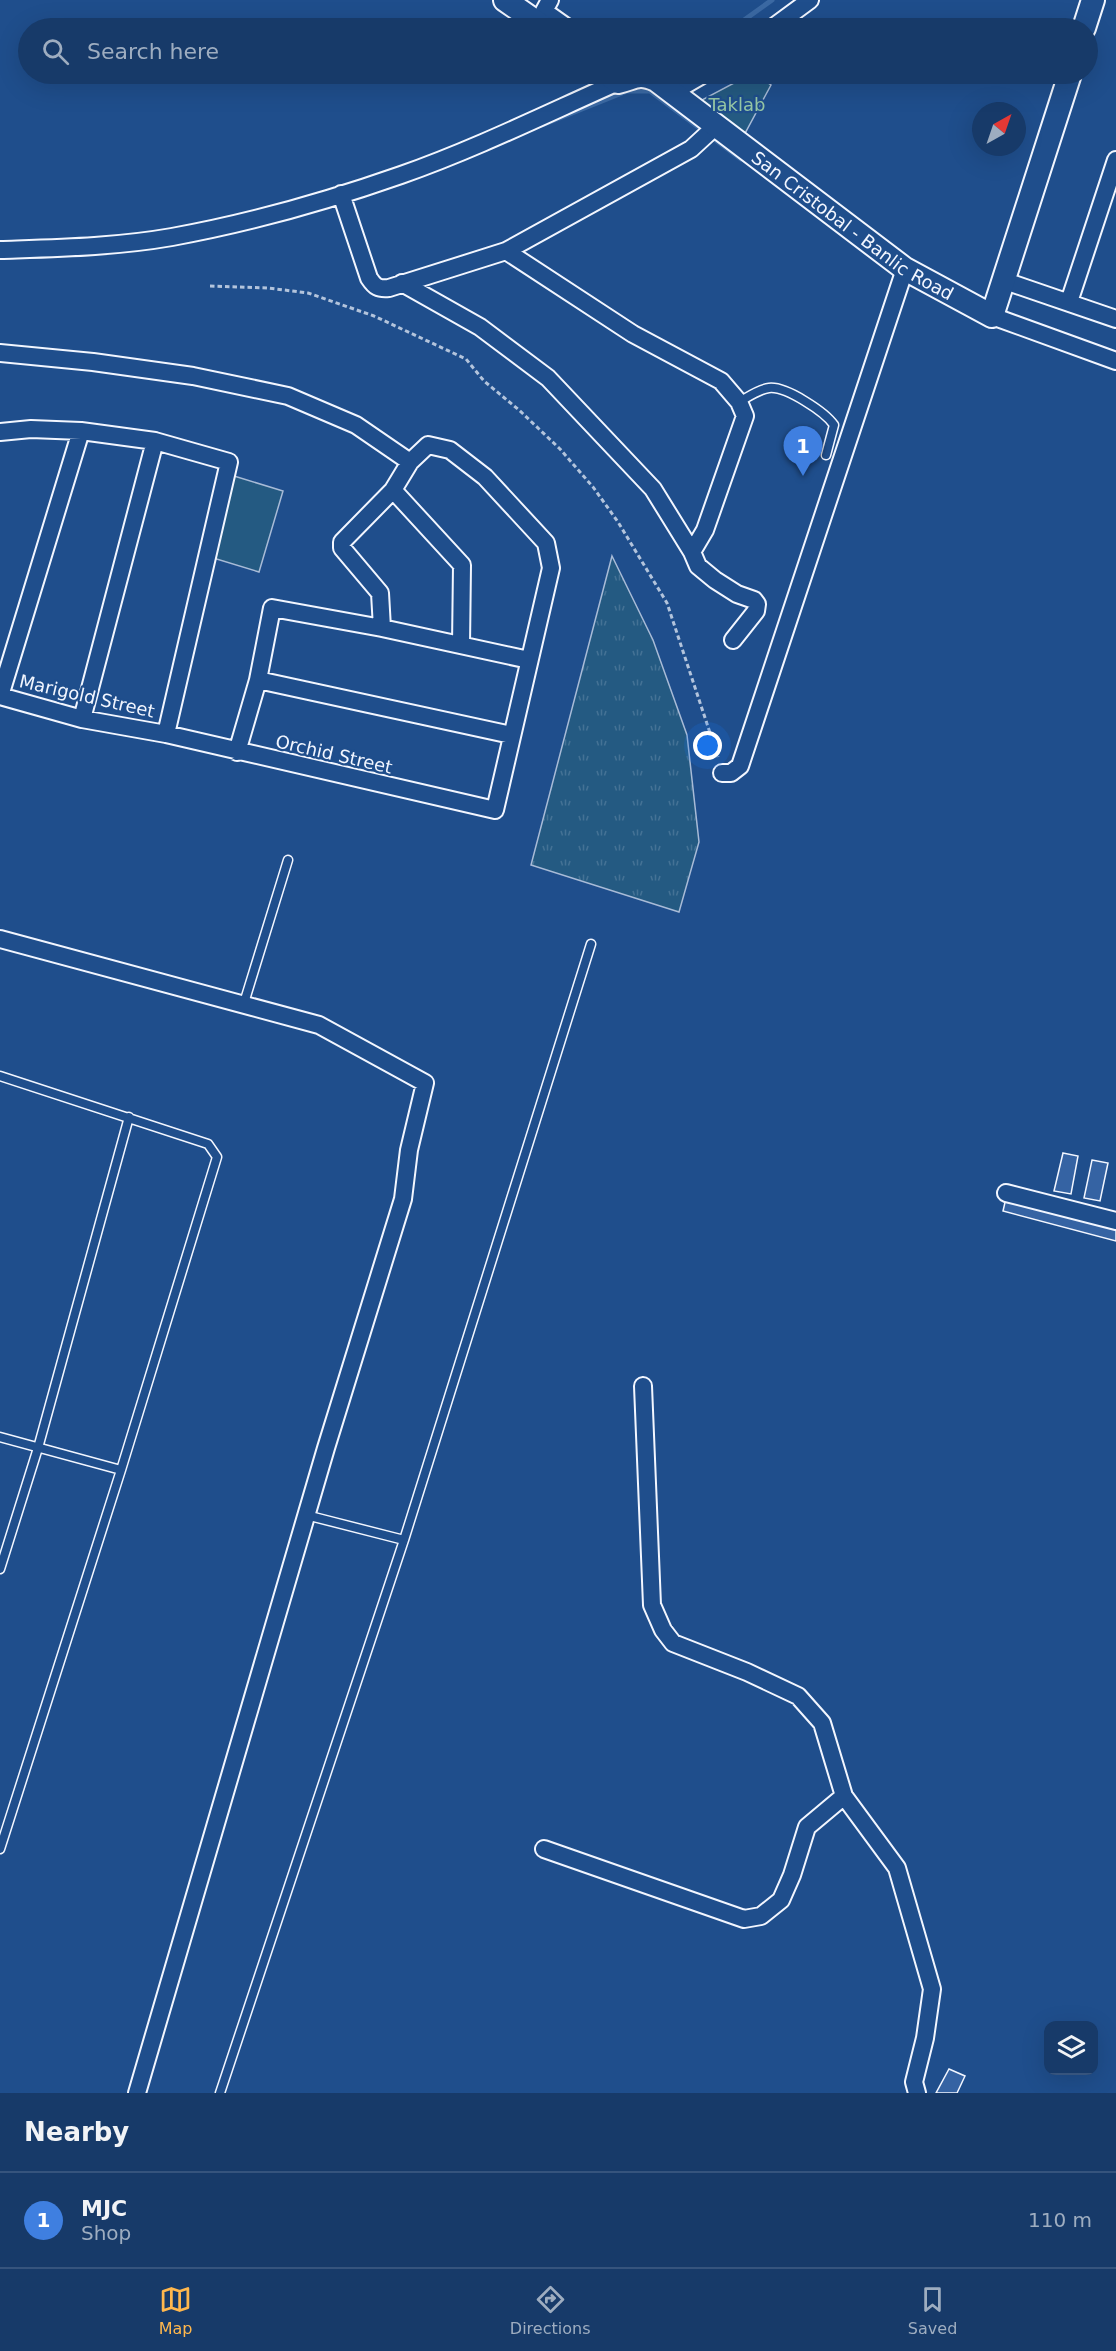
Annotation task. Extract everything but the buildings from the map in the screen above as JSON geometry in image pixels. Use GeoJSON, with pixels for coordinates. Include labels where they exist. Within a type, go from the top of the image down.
{"type":"FeatureCollection","features":[{"type":"Feature","properties":{"kind":"street"},"geometry":{"type":"LineString","coordinates":[[505,0],[531,18]]}},
{"type":"Feature","properties":{"kind":"street"},"geometry":{"type":"LineString","coordinates":[[550,0],[544,11],[554,18]]}},
{"type":"Feature","properties":{"kind":"street"},"geometry":{"type":"LineString","coordinates":[[786,18],[810,0]]}},
{"type":"Feature","properties":{"kind":"street"},"geometry":{"type":"LineString","coordinates":[[1088,18],[1094,0]]}},
{"type":"Feature","properties":{"kind":"street"},"geometry":{"type":"LineString","coordinates":[[0,250],[101,246],[172,237],[267,216],[432,163],[605,84]]}},
{"type":"Feature","properties":{"kind":"street","name":"San Cristobal - Banlic Road"},"geometry":{"type":"LineString","coordinates":[[662,84],[905,268],[992,316],[1116,361]]}},
{"type":"Feature","properties":{"kind":"street"},"geometry":{"type":"LineString","coordinates":[[673,92],[687,84]]}},
{"type":"Feature","properties":{"kind":"street"},"geometry":{"type":"LineString","coordinates":[[992,316],[1067,84]]}},
{"type":"Feature","properties":{"kind":"street"},"geometry":{"type":"LineString","coordinates":[[341,194],[369,278],[374,286],[380,289],[506,251],[691,149],[716,126]]}},
{"type":"Feature","properties":{"kind":"street"},"geometry":{"type":"LineString","coordinates":[[1069,302],[1116,160]]}},
{"type":"Feature","properties":{"kind":"street"},"geometry":{"type":"LineString","coordinates":[[506,251],[633,334],[721,381],[739,402],[745,416],[705,530],[693,552]]}},
{"type":"Feature","properties":{"kind":"street"},"geometry":{"type":"LineString","coordinates":[[722,773],[731,773],[740,766],[905,268]]}},
{"type":"Feature","properties":{"kind":"street"},"geometry":{"type":"LineString","coordinates":[[1002,280],[1116,318]]}},
{"type":"Feature","properties":{"kind":"street"},"geometry":{"type":"LineString","coordinates":[[402,283],[480,327],[548,378],[653,489],[693,552],[698,566],[715,580],[737,594],[754,600],[757,604],[756,611],[733,640]]}},
{"type":"Feature","properties":{"kind":"street"},"geometry":{"type":"LineString","coordinates":[[0,353],[93,362],[193,376],[288,396],[356,425],[410,462]]}},
{"type":"Feature","properties":{"kind":"street"},"geometry":{"type":"LineString","coordinates":[[1,437],[31,429],[81,431],[156,441],[229,462],[166,734]]}},
{"type":"Feature","properties":{"kind":"street"},"geometry":{"type":"LineString","coordinates":[[0,696],[81,431]]}},
{"type":"Feature","properties":{"kind":"street"},"geometry":{"type":"LineString","coordinates":[[82,719],[156,441]]}},
{"type":"Feature","properties":{"kind":"street"},"geometry":{"type":"LineString","coordinates":[[258,680],[511,735],[551,568],[546,543],[485,477],[450,450],[428,445],[410,462],[393,489],[342,542],[342,548],[380,593],[382,628]]}},
{"type":"Feature","properties":{"kind":"street"},"geometry":{"type":"LineString","coordinates":[[393,489],[462,565],[461,645]]}},
{"type":"Feature","properties":{"kind":"street"},"geometry":{"type":"LineString","coordinates":[[237,752],[258,680],[272,608],[382,628],[529,660]]}},
{"type":"Feature","properties":{"kind":"street","name":"Marigold Street"},"geometry":{"type":"LineString","coordinates":[[0,696],[82,719],[166,734]]}},
{"type":"Feature","properties":{"kind":"street","name":"Orchid Street"},"geometry":{"type":"LineString","coordinates":[[166,734],[495,810],[511,735]]}},
{"type":"Feature","properties":{"kind":"street"},"geometry":{"type":"LineString","coordinates":[[0,939],[319,1025],[424,1083],[409,1150],[403,1199],[306,1515],[137,2093]]}},
{"type":"Feature","properties":{"kind":"street"},"geometry":{"type":"LineString","coordinates":[[1006,1192],[1116,1221]]}},
{"type":"Feature","properties":{"kind":"street"},"geometry":{"type":"LineString","coordinates":[[643,1386],[652,1605],[663,1630],[673,1642],[747,1672],[798,1696],[822,1723],[844,1796],[897,1868],[932,1989],[925,2038],[914,2082],[917,2093]]}},
{"type":"Feature","properties":{"kind":"street"},"geometry":{"type":"LineString","coordinates":[[544,1849],[744,1919],[761,1916],[781,1900],[792,1875],[807,1827],[844,1796]]}},
{"type":"Feature","properties":{"kind":"lane"},"geometry":{"type":"LineString","coordinates":[[739,402],[770,387],[783,390],[828,416],[834,425],[826,455]]}},
{"type":"Feature","properties":{"kind":"lane"},"geometry":{"type":"LineString","coordinates":[[244,1003],[288,860]]}},
{"type":"Feature","properties":{"kind":"lane"},"geometry":{"type":"LineString","coordinates":[[220,2093],[404,1540],[591,944]]}},
{"type":"Feature","properties":{"kind":"lane"},"geometry":{"type":"LineString","coordinates":[[0,1076],[208,1144],[217,1157],[121,1470],[0,1849]]}},
{"type":"Feature","properties":{"kind":"lane"},"geometry":{"type":"LineString","coordinates":[[0,1569],[38,1448],[129,1117]]}},
{"type":"Feature","properties":{"kind":"lane"},"geometry":{"type":"LineString","coordinates":[[0,1437],[121,1470]]}},
{"type":"Feature","properties":{"kind":"lane"},"geometry":{"type":"LineString","coordinates":[[306,1515],[404,1540]]}},
{"type":"Feature","properties":{"kind":"path"},"geometry":{"type":"LineString","coordinates":[[210,286],[268,288],[308,293],[374,316],[466,359],[484,381],[560,449],[593,487],[618,522],[667,603],[710,729],[722,773]]}},
{"type":"Feature","properties":{"kind":"green space","name":"Taklab"},"geometry":{"type":"Polygon","coordinates":[[[732,84],[771,85],[743,137],[698,102],[732,84]]]}},
{"type":"Feature","properties":{"kind":"green space"},"geometry":{"type":"Polygon","coordinates":[[[234,476],[283,491],[259,572],[210,557],[234,476]]]}},
{"type":"Feature","properties":{"kind":"green space"},"geometry":{"type":"Polygon","coordinates":[[[612,556],[653,640],[687,735],[699,842],[679,912],[531,865],[612,556]]]}},
{"type":"Feature","properties":{"kind":"waterway"},"geometry":{"type":"LineString","coordinates":[[747,18],[772,0]]}},
{"type":"Feature","properties":{"kind":"waterway"},"geometry":{"type":"LineString","coordinates":[[542,125],[627,91],[650,91],[741,159]]}},
{"type":"Feature","properties":{"kind":"place","name":"MJC"},"geometry":{"type":"Point","coordinates":[803,476]}}]}
